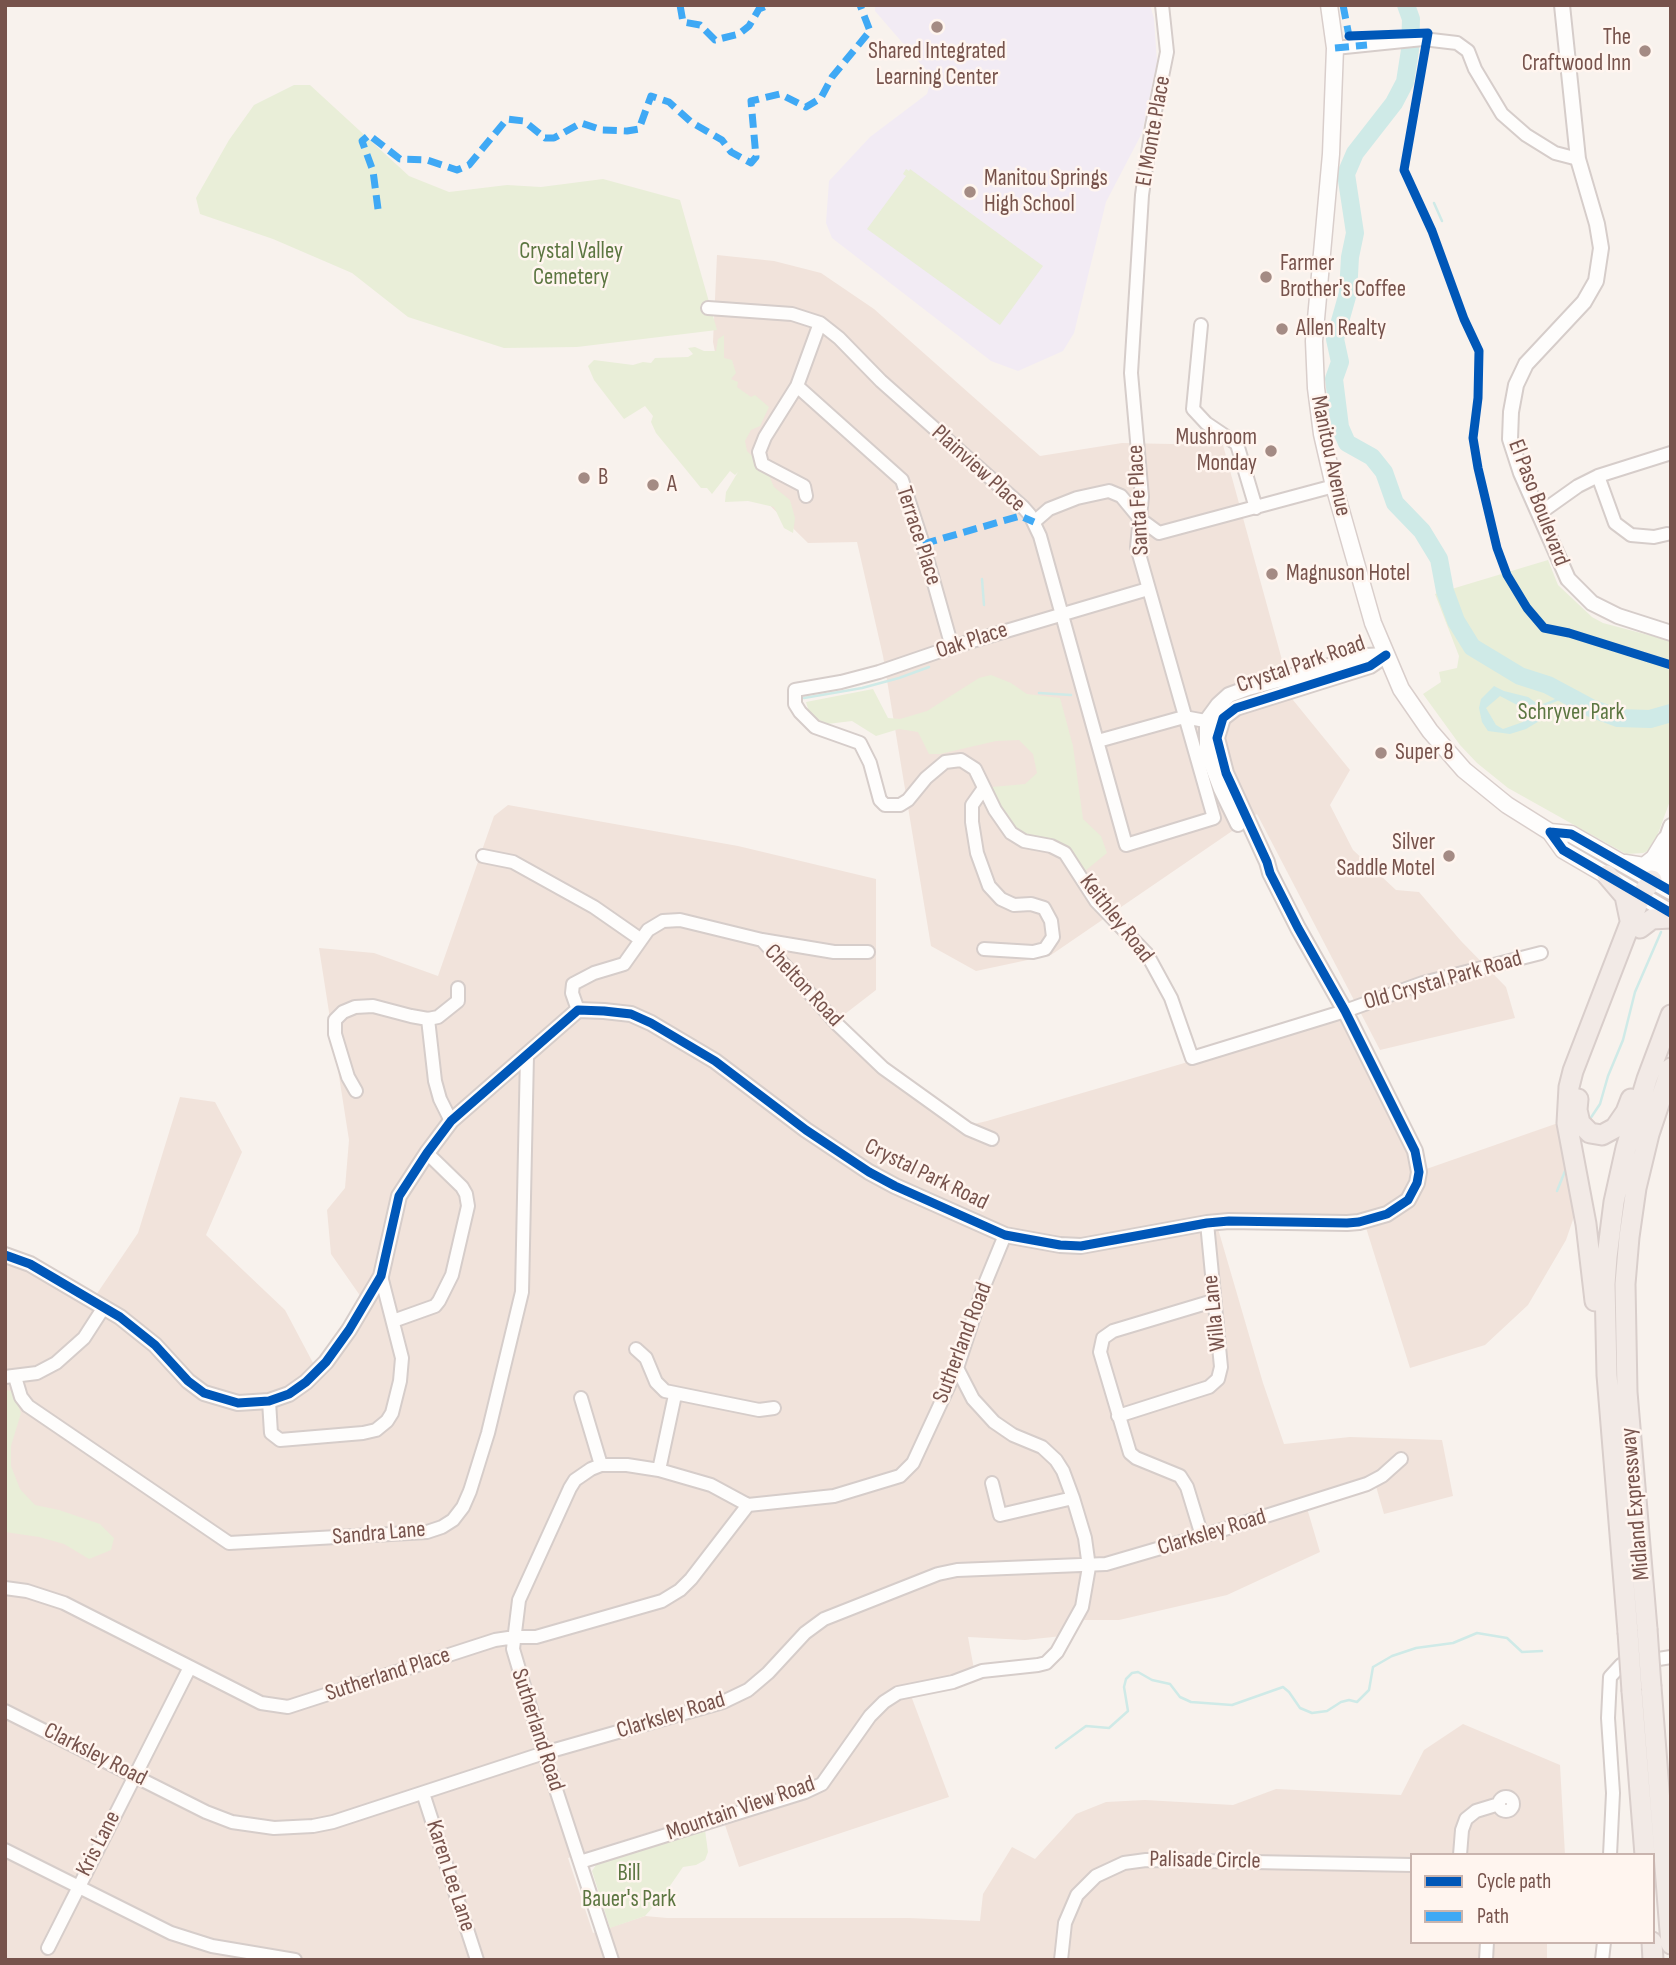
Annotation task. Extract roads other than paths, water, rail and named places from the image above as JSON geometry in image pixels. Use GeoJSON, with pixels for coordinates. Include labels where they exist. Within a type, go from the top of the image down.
{"type":"FeatureCollection","features":[{"type":"Feature","properties":{"kind":"highway"},"geometry":{"type":"LineString","coordinates":[[1612,868],[1627,899],[1633,931],[1580,1090],[1578,1117],[1587,1132],[1602,1135],[1610,1132],[1620,1122],[1645,1062],[1671,1014]]}},
{"type":"Feature","properties":{"kind":"highway"},"geometry":{"type":"LineString","coordinates":[[1614,1468],[1590,1251],[1567,1123],[1567,1104],[1573,1070],[1653,889]]}},
{"type":"Feature","properties":{"kind":"highway"},"geometry":{"type":"LineString","coordinates":[[1633,931],[1652,919],[1671,916]]}},
{"type":"Feature","properties":{"kind":"highway","name":"Midland Expressway"},"geometry":{"type":"LineString","coordinates":[[1637,1631],[1614,1468],[1605,1284],[1619,1176],[1635,1116],[1671,1014]]}},
{"type":"Feature","properties":{"kind":"highway","name":"Midland Expressway"},"geometry":{"type":"LineString","coordinates":[[1671,1068],[1649,1134],[1636,1188],[1625,1284],[1637,1631],[1671,1944]]}},
{"type":"Feature","properties":{"kind":"highway","name":"Midland Expressway"},"geometry":{"type":"LineString","coordinates":[[1642,1689],[1645,1853]]}},
{"type":"Feature","properties":{"kind":"main road","name":"Manitou Avenue"},"geometry":{"type":"LineString","coordinates":[[1329,5],[1335,48],[1331,154],[1313,351],[1318,412],[1334,486],[1363,593],[1386,655],[1407,698],[1451,756],[1478,783],[1550,832],[1563,850],[1612,868],[1653,889],[1671,891]]}},
{"type":"Feature","properties":{"kind":"main road"},"geometry":{"type":"LineString","coordinates":[[1612,868],[1644,866],[1654,858],[1668,833]]}},
{"type":"Feature","properties":{"kind":"main road"},"geometry":{"type":"LineString","coordinates":[[1653,889],[1663,860],[1668,833]]}},
{"type":"Feature","properties":{"kind":"main road","name":"Manitou Avenue"},"geometry":{"type":"LineString","coordinates":[[1653,889],[1671,916]]}},
{"type":"Feature","properties":{"kind":"street","name":"El Monte Place"},"geometry":{"type":"LineString","coordinates":[[1138,257],[1142,195],[1167,52],[1162,5]]}},
{"type":"Feature","properties":{"kind":"street","name":"El Paso Boulevard"},"geometry":{"type":"LineString","coordinates":[[1562,5],[1578,159],[1597,224],[1601,248],[1596,281],[1584,302],[1526,364],[1516,385],[1510,439],[1521,473],[1568,579],[1592,603],[1618,616],[1671,633]]}},
{"type":"Feature","properties":{"kind":"street"},"geometry":{"type":"LineString","coordinates":[[1335,48],[1423,38],[1457,43],[1468,51],[1475,69],[1502,114],[1526,135],[1555,153],[1578,159]]}},
{"type":"Feature","properties":{"kind":"street","name":"Santa Fe Place"},"geometry":{"type":"LineString","coordinates":[[1126,845],[1214,818],[1137,547],[1142,496],[1131,373],[1138,257]]}},
{"type":"Feature","properties":{"kind":"street","name":"Plainview Place"},"geometry":{"type":"LineString","coordinates":[[708,308],[792,314],[820,323],[839,338],[881,381],[1018,502],[1034,522],[1126,845]]}},
{"type":"Feature","properties":{"kind":"street"},"geometry":{"type":"LineString","coordinates":[[806,496],[804,486],[762,464],[758,452],[797,386],[820,323]]}},
{"type":"Feature","properties":{"kind":"street"},"geometry":{"type":"LineString","coordinates":[[1201,325],[1193,409],[1206,424],[1237,444],[1256,508]]}},
{"type":"Feature","properties":{"kind":"street","name":"Terrace Place"},"geometry":{"type":"LineString","coordinates":[[797,386],[902,480],[952,647]]}},
{"type":"Feature","properties":{"kind":"street"},"geometry":{"type":"LineString","coordinates":[[1540,513],[1578,486],[1598,476],[1671,453]]}},
{"type":"Feature","properties":{"kind":"street"},"geometry":{"type":"LineString","coordinates":[[1598,476],[1615,523],[1632,535],[1654,537],[1667,534]]}},
{"type":"Feature","properties":{"kind":"street"},"geometry":{"type":"LineString","coordinates":[[1034,522],[1049,509],[1103,491],[1115,492],[1140,519],[1159,533],[1334,486]]}},
{"type":"Feature","properties":{"kind":"street","name":"Oak Place"},"geometry":{"type":"LineString","coordinates":[[795,690],[879,672],[1062,613],[1148,589]]}},
{"type":"Feature","properties":{"kind":"street","name":"Crystal Park Road"},"geometry":{"type":"LineString","coordinates":[[578,1010],[631,1014],[651,1023],[715,1061],[806,1130],[869,1172],[1005,1235],[1081,1246],[1207,1223],[1359,1222],[1387,1213],[1408,1200],[1417,1183],[1419,1172],[1415,1151],[1345,1011],[1298,929],[1270,873],[1226,774],[1213,722],[1243,704],[1370,666],[1386,655]]}},
{"type":"Feature","properties":{"kind":"street","name":"Keithley Road"},"geometry":{"type":"LineString","coordinates":[[795,690],[795,704],[815,727],[860,743],[870,762],[880,800],[885,805],[900,805],[908,800],[945,762],[954,760],[968,763],[975,769],[1011,833],[1024,841],[1051,846],[1065,853],[1096,901],[1147,954],[1171,998],[1192,1058],[1345,1011]]}},
{"type":"Feature","properties":{"kind":"street"},"geometry":{"type":"LineString","coordinates":[[1098,741],[1184,717],[1213,722]]}},
{"type":"Feature","properties":{"kind":"street"},"geometry":{"type":"LineString","coordinates":[[984,788],[972,805],[972,822],[977,853],[989,886],[1001,900],[1014,905],[1031,904],[1044,908],[1051,922],[1053,937],[1045,949],[1033,952],[984,949]]}},
{"type":"Feature","properties":{"kind":"street"},"geometry":{"type":"LineString","coordinates":[[483,856],[513,862],[594,907],[640,939]]}},
{"type":"Feature","properties":{"kind":"street","name":"Chelton Road"},"geometry":{"type":"LineString","coordinates":[[578,1010],[572,993],[573,984],[594,973],[624,964],[640,939],[656,924],[680,920],[762,940],[838,1025],[883,1068],[968,1129],[992,1139]]}},
{"type":"Feature","properties":{"kind":"street"},"geometry":{"type":"LineString","coordinates":[[762,940],[834,952],[868,953]]}},
{"type":"Feature","properties":{"kind":"street","name":"Old Crystal Park Road"},"geometry":{"type":"LineString","coordinates":[[1345,1011],[1423,983],[1541,953]]}},
{"type":"Feature","properties":{"kind":"street"},"geometry":{"type":"LineString","coordinates":[[356,1091],[340,1052],[335,1034],[335,1020],[355,1007],[373,1006],[428,1019],[438,1017],[458,1001],[458,988]]}},
{"type":"Feature","properties":{"kind":"street"},"geometry":{"type":"LineString","coordinates":[[5,1255],[30,1264],[104,1307],[155,1345],[188,1381],[204,1393],[237,1403],[269,1401],[289,1394],[326,1362],[349,1330],[381,1276],[399,1196],[451,1121],[578,1010]]}},
{"type":"Feature","properties":{"kind":"street"},"geometry":{"type":"LineString","coordinates":[[428,1019],[435,1081],[440,1100],[451,1121]]}},
{"type":"Feature","properties":{"kind":"street","name":"Sandra Lane"},"geometry":{"type":"LineString","coordinates":[[10,1377],[28,1406],[229,1543],[427,1532],[442,1527],[453,1520],[470,1491],[488,1433],[522,1292],[527,1055]]}},
{"type":"Feature","properties":{"kind":"street"},"geometry":{"type":"LineString","coordinates":[[393,1321],[435,1306],[439,1301],[452,1275],[468,1206],[462,1187],[427,1153]]}},
{"type":"Feature","properties":{"kind":"street","name":"Willa Lane"},"geometry":{"type":"LineString","coordinates":[[1118,1416],[1209,1387],[1218,1380],[1221,1367],[1207,1223]]}},
{"type":"Feature","properties":{"kind":"street","name":"Sutherland Road"},"geometry":{"type":"LineString","coordinates":[[748,1505],[834,1496],[890,1480],[907,1471],[913,1464],[957,1368],[984,1286],[1005,1235]]}},
{"type":"Feature","properties":{"kind":"street"},"geometry":{"type":"LineString","coordinates":[[269,1401],[271,1433],[280,1440],[363,1433],[382,1426],[392,1413],[402,1368],[401,1348],[381,1276]]}},
{"type":"Feature","properties":{"kind":"street"},"geometry":{"type":"LineString","coordinates":[[1202,1536],[1184,1481],[1174,1472],[1136,1458],[1130,1452],[1100,1352],[1103,1338],[1113,1331],[1213,1301]]}},
{"type":"Feature","properties":{"kind":"street"},"geometry":{"type":"LineString","coordinates":[[10,1377],[37,1373],[66,1356],[84,1338],[104,1307]]}},
{"type":"Feature","properties":{"kind":"street"},"geometry":{"type":"LineString","coordinates":[[636,1349],[646,1358],[660,1388],[675,1395],[759,1410],[774,1408]]}},
{"type":"Feature","properties":{"kind":"street","name":"Mountain View Road"},"geometry":{"type":"LineString","coordinates":[[580,1862],[806,1792],[822,1784],[870,1716],[898,1693],[954,1682],[982,1671],[1045,1662],[1057,1652],[1082,1607],[1089,1567],[1085,1538],[1073,1498],[1056,1460],[1042,1447],[1013,1435],[994,1422],[973,1399],[957,1368]]}},
{"type":"Feature","properties":{"kind":"street"},"geometry":{"type":"LineString","coordinates":[[659,1470],[675,1395]]}},
{"type":"Feature","properties":{"kind":"street"},"geometry":{"type":"LineString","coordinates":[[581,1398],[601,1465],[614,1464],[659,1470],[711,1485],[748,1505]]}},
{"type":"Feature","properties":{"kind":"street","name":"Clarksley Road"},"geometry":{"type":"LineString","coordinates":[[5,1711],[206,1812],[232,1822],[258,1828],[298,1828],[333,1822],[544,1753],[723,1702],[748,1690],[805,1633],[824,1619],[938,1574],[957,1570],[1089,1567],[1106,1564],[1367,1484],[1382,1476],[1401,1459]]}},
{"type":"Feature","properties":{"kind":"street","name":"Sutherland Road"},"geometry":{"type":"LineString","coordinates":[[601,1465],[583,1474],[570,1488],[519,1600],[513,1649],[612,1960]]}},
{"type":"Feature","properties":{"kind":"street"},"geometry":{"type":"LineString","coordinates":[[992,1483],[1000,1515],[1073,1498]]}},
{"type":"Feature","properties":{"kind":"street","name":"Sutherland Place"},"geometry":{"type":"LineString","coordinates":[[5,1588],[27,1591],[64,1602],[261,1703],[288,1707],[495,1640],[536,1637],[671,1597],[691,1580],[748,1505]]}},
{"type":"Feature","properties":{"kind":"street"},"geometry":{"type":"LineString","coordinates":[[1610,1853],[1613,1793],[1608,1718],[1610,1677],[1621,1665],[1671,1657]]}},
{"type":"Feature","properties":{"kind":"street","name":"Kris Lane"},"geometry":{"type":"LineString","coordinates":[[48,1948],[190,1667]]}},
{"type":"Feature","properties":{"kind":"street","name":"Karen Lee Lane"},"geometry":{"type":"LineString","coordinates":[[423,1793],[477,1960]]}},
{"type":"Feature","properties":{"kind":"street"},"geometry":{"type":"LineString","coordinates":[[1460,1853],[1466,1819],[1480,1809],[1499,1804]]}},
{"type":"Feature","properties":{"kind":"street"},"geometry":{"type":"LineString","coordinates":[[5,1850],[171,1933],[225,1948],[296,1960]]}},
{"type":"Feature","properties":{"kind":"street","name":"Palisade Circle"},"geometry":{"type":"LineString","coordinates":[[1061,1960],[1065,1923],[1077,1895],[1096,1876],[1124,1863],[1146,1860],[1410,1865]]}},
{"type":"Feature","properties":{"kind":"water"},"geometry":{"type":"Polygon","coordinates":[[[1494,686],[1528,697],[1538,704],[1541,720],[1510,734],[1488,731],[1482,722],[1479,708],[1481,699],[1494,686]],[[1500,696],[1486,708],[1496,725],[1503,729],[1523,722],[1523,708],[1500,696]]]}},
{"type":"Feature","properties":{"kind":"waterway"},"geometry":{"type":"LineString","coordinates":[[1406,5],[1411,19],[1405,82],[1394,103],[1355,153],[1346,174],[1355,233],[1350,257],[1348,293],[1335,339],[1340,362],[1334,379],[1340,427],[1347,443],[1372,457],[1384,472],[1395,503],[1422,531],[1439,559],[1445,591],[1456,621],[1472,647],[1520,676],[1548,685],[1591,708],[1618,718],[1650,719],[1671,713]]}},
{"type":"Feature","properties":{"kind":"waterway"},"geometry":{"type":"LineString","coordinates":[[1434,203],[1442,221]]}},
{"type":"Feature","properties":{"kind":"waterway"},"geometry":{"type":"LineString","coordinates":[[982,579],[984,605]]}},
{"type":"Feature","properties":{"kind":"waterway"},"geometry":{"type":"LineString","coordinates":[[804,698],[862,688],[929,667]]}},
{"type":"Feature","properties":{"kind":"waterway"},"geometry":{"type":"LineString","coordinates":[[1039,693],[1071,695]]}},
{"type":"Feature","properties":{"kind":"waterway"},"geometry":{"type":"LineString","coordinates":[[1539,707],[1566,696]]}},
{"type":"Feature","properties":{"kind":"waterway"},"geometry":{"type":"LineString","coordinates":[[1590,1119],[1600,1104],[1623,1040],[1635,992],[1661,932]]}},
{"type":"Feature","properties":{"kind":"waterway"},"geometry":{"type":"LineString","coordinates":[[1557,1191],[1565,1171]]}},
{"type":"Feature","properties":{"kind":"waterway"},"geometry":{"type":"LineString","coordinates":[[1056,1748],[1086,1726],[1109,1728],[1128,1711],[1124,1687],[1126,1679],[1132,1673],[1138,1672],[1152,1680],[1170,1684],[1180,1697],[1191,1702],[1232,1705],[1283,1687],[1300,1708],[1312,1713],[1327,1711],[1349,1700],[1357,1702],[1369,1690],[1373,1667],[1392,1656],[1416,1648],[1453,1643],[1477,1633],[1507,1638],[1522,1652],[1542,1651]]}},
{"type":"Feature","properties":{"kind":"place","name":"Shared Integrated Learning Center"},"geometry":{"type":"Point","coordinates":[937,27]}},
{"type":"Feature","properties":{"kind":"place","name":"The Craftwood Inn"},"geometry":{"type":"Point","coordinates":[1645,51]}},
{"type":"Feature","properties":{"kind":"place","name":"Manitou Springs High School"},"geometry":{"type":"Point","coordinates":[970,192]}},
{"type":"Feature","properties":{"kind":"place","name":"Farmer Brother's Coffee"},"geometry":{"type":"Point","coordinates":[1266,277]}},
{"type":"Feature","properties":{"kind":"place","name":"Allen Realty"},"geometry":{"type":"Point","coordinates":[1282,329]}},
{"type":"Feature","properties":{"kind":"place","name":"Mushroom Monday"},"geometry":{"type":"Point","coordinates":[1271,451]}},
{"type":"Feature","properties":{"kind":"place","name":"B"},"geometry":{"type":"Point","coordinates":[584,478]}},
{"type":"Feature","properties":{"kind":"place","name":"A"},"geometry":{"type":"Point","coordinates":[653,485]}},
{"type":"Feature","properties":{"kind":"place","name":"Magnuson Hotel"},"geometry":{"type":"Point","coordinates":[1272,574]}},
{"type":"Feature","properties":{"kind":"place","name":"Super 8"},"geometry":{"type":"Point","coordinates":[1381,753]}},
{"type":"Feature","properties":{"kind":"place","name":"Silver Saddle Motel"},"geometry":{"type":"Point","coordinates":[1449,856]}},
{"type":"Feature","properties":{"kind":"park label","name":"Crystal Valley Cemetery"},"geometry":{"type":"Point","coordinates":[571,265]}},
{"type":"Feature","properties":{"kind":"park label","name":"Schryver Park"},"geometry":{"type":"Point","coordinates":[1571,713]}},
{"type":"Feature","properties":{"kind":"park label","name":"Bill Bauer's Park"},"geometry":{"type":"Point","coordinates":[629,1887]}}]}
